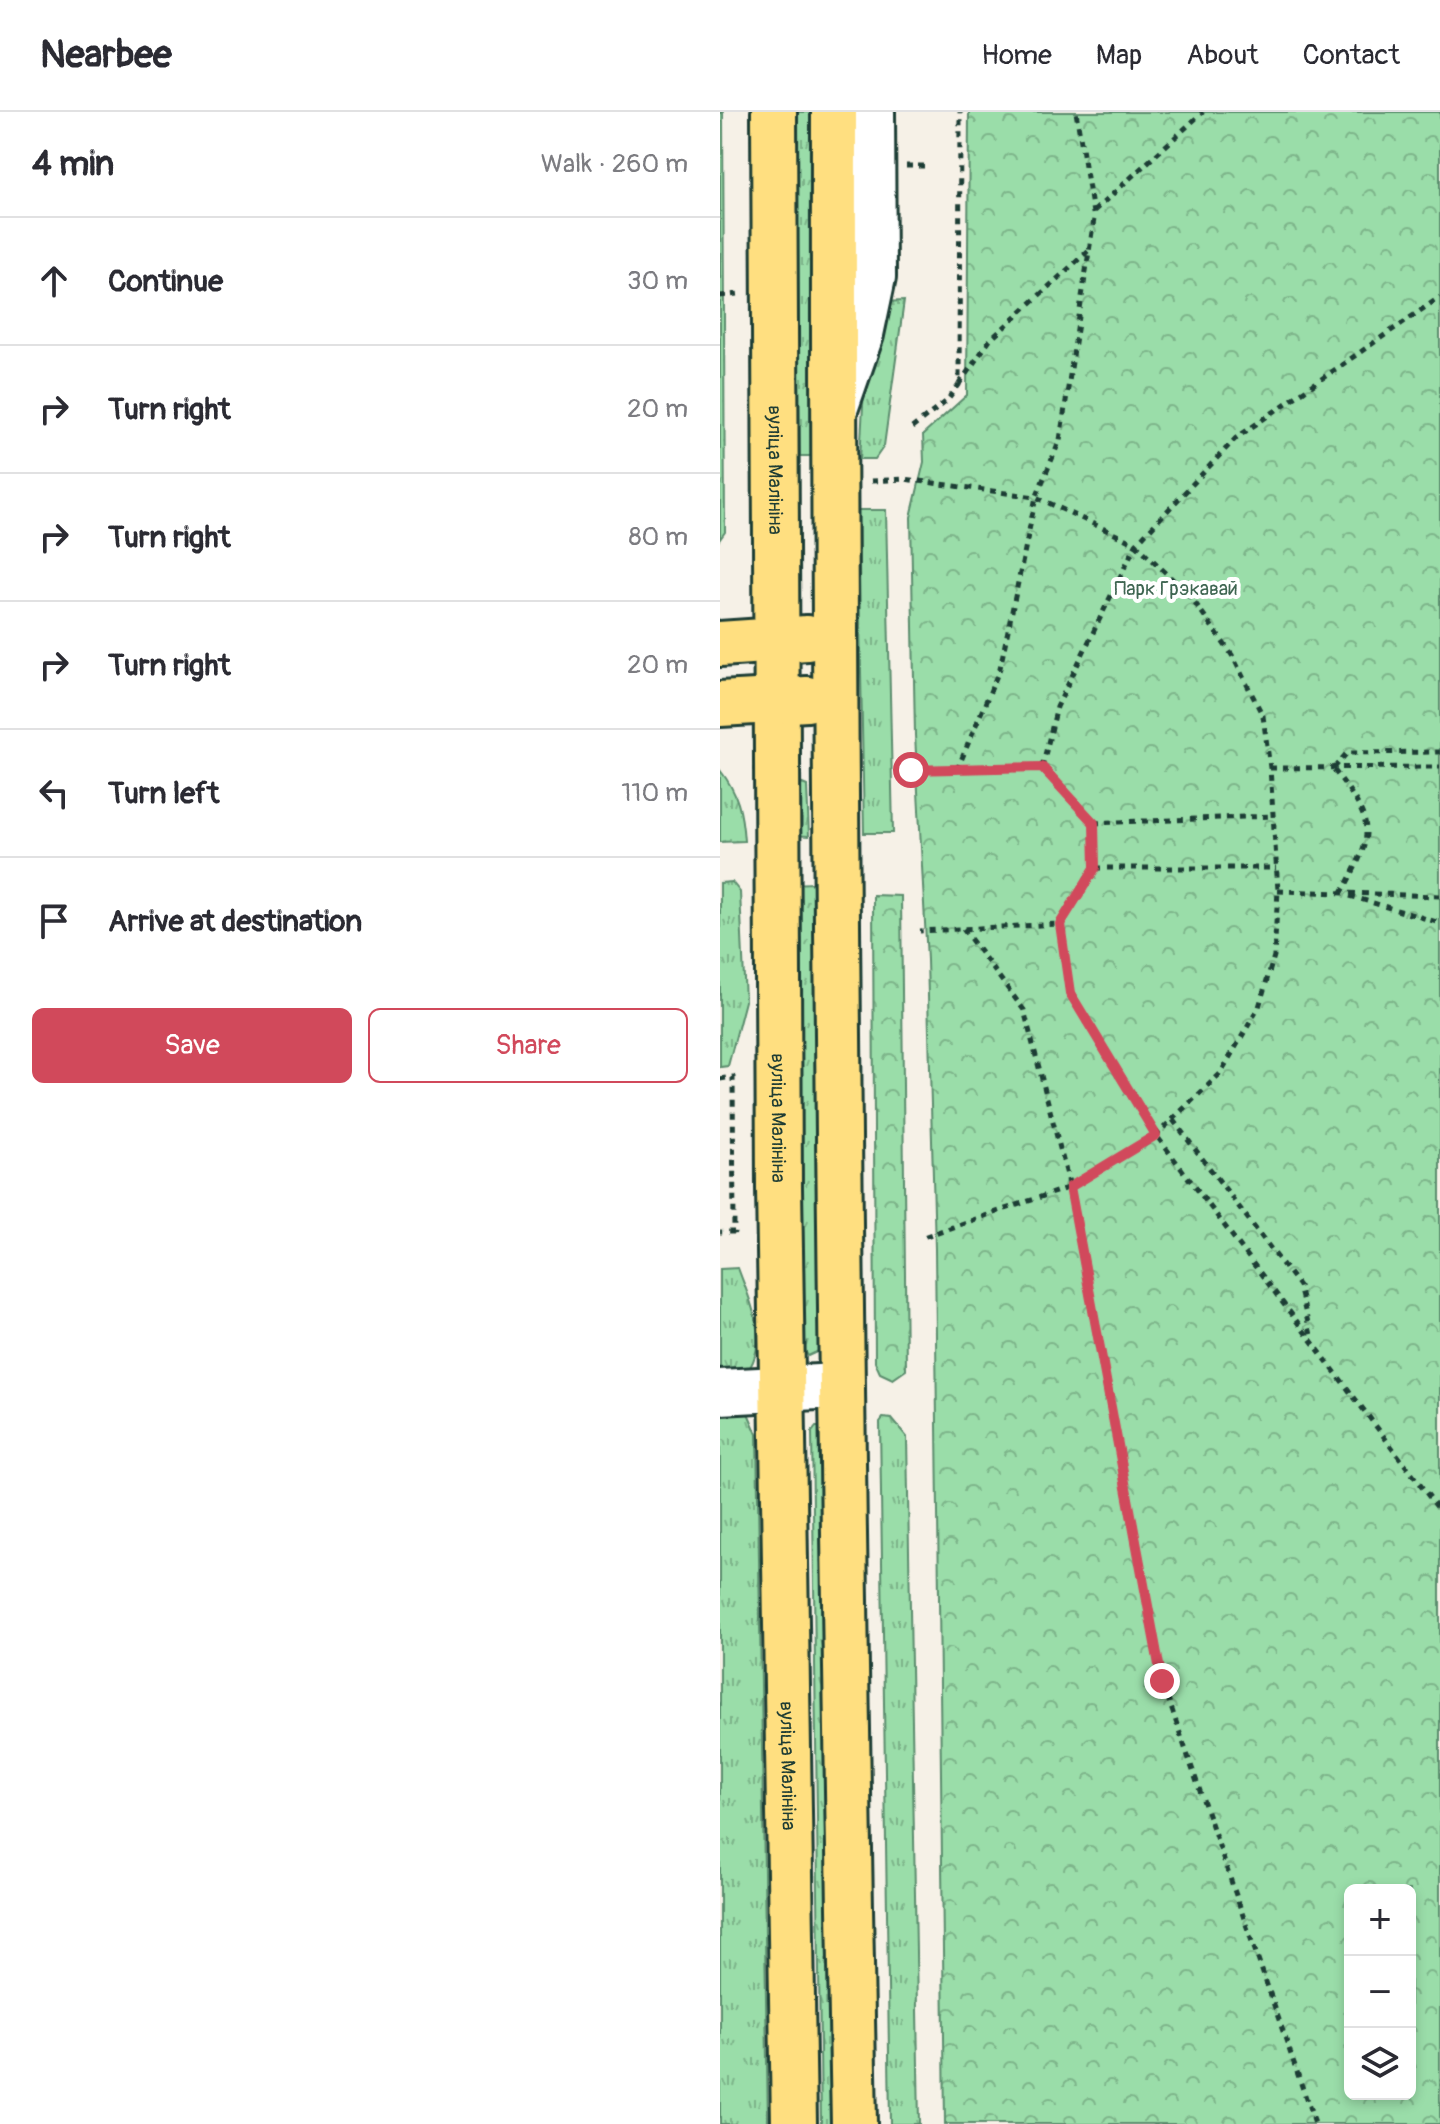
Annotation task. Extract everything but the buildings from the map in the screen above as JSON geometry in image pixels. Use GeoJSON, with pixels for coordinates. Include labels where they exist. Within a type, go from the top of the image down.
{"type":"FeatureCollection","features":[{"type":"Feature","properties":{"kind":"main road","name":"вуліца Малініна"},"geometry":{"type":"LineString","coordinates":[[774,112],[772,291],[794,2124]]}},
{"type":"Feature","properties":{"kind":"main road"},"geometry":{"type":"LineString","coordinates":[[834,112],[833,698],[839,1386],[854,2124]]}},
{"type":"Feature","properties":{"kind":"main road"},"geometry":{"type":"LineString","coordinates":[[720,644],[833,637]]}},
{"type":"Feature","properties":{"kind":"main road"},"geometry":{"type":"LineString","coordinates":[[720,704],[833,698]]}},
{"type":"Feature","properties":{"kind":"lane"},"geometry":{"type":"LineString","coordinates":[[833,412],[861,334],[873,277],[872,112]]}},
{"type":"Feature","properties":{"kind":"lane"},"geometry":{"type":"LineString","coordinates":[[720,1392],[839,1386]]}},
{"type":"Feature","properties":{"kind":"path"},"geometry":{"type":"LineString","coordinates":[[959,385],[960,112]]}},
{"type":"Feature","properties":{"kind":"path"},"geometry":{"type":"LineString","coordinates":[[957,770],[1000,668],[1036,497],[1060,440],[1094,211],[1076,112]]}},
{"type":"Feature","properties":{"kind":"path"},"geometry":{"type":"LineString","coordinates":[[1094,211],[1203,112]]}},
{"type":"Feature","properties":{"kind":"path"},"geometry":{"type":"LineString","coordinates":[[912,428],[947,401],[990,340],[1089,250]]}},
{"type":"Feature","properties":{"kind":"path"},"geometry":{"type":"LineString","coordinates":[[1042,767],[1057,707],[1136,544],[1236,438],[1440,297]]}},
{"type":"Feature","properties":{"kind":"path"},"geometry":{"type":"LineString","coordinates":[[871,481],[904,479],[1036,497],[1136,544],[1191,597],[1232,655],[1263,716],[1270,768],[1278,891],[1274,956],[1259,1007],[1220,1074],[1156,1135],[1070,1187],[923,1237]]}},
{"type":"Feature","properties":{"kind":"path"},"geometry":{"type":"LineString","coordinates":[[1333,769],[1347,753],[1440,752]]}},
{"type":"Feature","properties":{"kind":"path"},"geometry":{"type":"LineString","coordinates":[[911,770],[1042,767],[1094,823],[1095,868],[1060,924],[1070,993],[1156,1135],[1440,1511]]}},
{"type":"Feature","properties":{"kind":"path"},"geometry":{"type":"LineString","coordinates":[[1270,768],[1440,767]]}},
{"type":"Feature","properties":{"kind":"path"},"geometry":{"type":"LineString","coordinates":[[1333,769],[1365,813],[1366,845],[1341,894]]}},
{"type":"Feature","properties":{"kind":"path"},"geometry":{"type":"LineString","coordinates":[[1094,823],[1272,816]]}},
{"type":"Feature","properties":{"kind":"path"},"geometry":{"type":"LineString","coordinates":[[1095,868],[1276,868]]}},
{"type":"Feature","properties":{"kind":"path"},"geometry":{"type":"LineString","coordinates":[[1278,891],[1440,896]]}},
{"type":"Feature","properties":{"kind":"path"},"geometry":{"type":"LineString","coordinates":[[1341,894],[1440,923]]}},
{"type":"Feature","properties":{"kind":"path"},"geometry":{"type":"LineString","coordinates":[[920,931],[1060,924]]}},
{"type":"Feature","properties":{"kind":"path"},"geometry":{"type":"LineString","coordinates":[[963,929],[1024,1010],[1070,1187],[1162,1681],[1315,2124]]}},
{"type":"Feature","properties":{"kind":"path"},"geometry":{"type":"LineString","coordinates":[[720,1079],[733,1077],[734,1232],[720,1232]]}},
{"type":"Feature","properties":{"kind":"path"},"geometry":{"type":"LineString","coordinates":[[1173,1120],[1299,1286],[1314,1343]]}},
{"type":"Feature","properties":{"kind":"green space"},"geometry":{"type":"Polygon","coordinates":[[[720,112],[723,112],[725,532],[720,539],[720,112]]]}},
{"type":"Feature","properties":{"kind":"green space"},"geometry":{"type":"Polygon","coordinates":[[[795,112],[812,112],[817,456],[800,456],[795,112]]]}},
{"type":"Feature","properties":{"kind":"green space","name":"Парк Грэкавай"},"geometry":{"type":"Polygon","coordinates":[[[969,112],[1440,112],[1440,2124],[945,2124],[935,1249],[927,960],[915,735],[911,517],[924,462],[923,435],[967,395],[969,112]]]}},
{"type":"Feature","properties":{"kind":"green space"},"geometry":{"type":"Polygon","coordinates":[[[904,301],[884,446],[875,459],[860,459],[865,370],[882,302],[904,301]]]}},
{"type":"Feature","properties":{"kind":"green space"},"geometry":{"type":"Polygon","coordinates":[[[858,510],[886,510],[893,833],[864,833],[858,510]]]}},
{"type":"Feature","properties":{"kind":"green space"},"geometry":{"type":"Polygon","coordinates":[[[720,770],[738,803],[744,841],[720,842],[720,770]]]}},
{"type":"Feature","properties":{"kind":"green space"},"geometry":{"type":"Polygon","coordinates":[[[800,783],[807,786],[809,836],[791,835],[793,787],[800,783]]]}},
{"type":"Feature","properties":{"kind":"green space"},"geometry":{"type":"Polygon","coordinates":[[[732,882],[740,892],[745,1001],[728,1066],[720,1067],[720,883],[732,882]]]}},
{"type":"Feature","properties":{"kind":"green space"},"geometry":{"type":"Polygon","coordinates":[[[813,883],[823,1349],[808,1356],[802,1346],[792,884],[813,883]]]}},
{"type":"Feature","properties":{"kind":"green space"},"geometry":{"type":"Polygon","coordinates":[[[873,895],[901,896],[906,1370],[893,1379],[880,1373],[875,1362],[873,895]]]}},
{"type":"Feature","properties":{"kind":"green space"},"geometry":{"type":"Polygon","coordinates":[[[738,1268],[753,1310],[758,1338],[756,1351],[743,1377],[720,1378],[720,1269],[738,1268]]]}},
{"type":"Feature","properties":{"kind":"green space"},"geometry":{"type":"Polygon","coordinates":[[[748,1413],[757,1434],[768,2124],[720,2124],[720,1414],[748,1413]]]}},
{"type":"Feature","properties":{"kind":"green space"},"geometry":{"type":"Polygon","coordinates":[[[883,1418],[892,1419],[907,1437],[919,2124],[890,2124],[880,1422],[883,1418]]]}},
{"type":"Feature","properties":{"kind":"green space"},"geometry":{"type":"Polygon","coordinates":[[[816,1427],[824,1427],[837,2124],[821,2124],[812,1432],[816,1427]]]}},
{"type":"Feature","properties":{"kind":"route"},"geometry":{"type":"LineString","coordinates":[[911,770],[1042,767],[1094,823],[1095,868],[1060,924],[1070,993],[1156,1135],[1070,1187],[1162,1681]]}}]}
